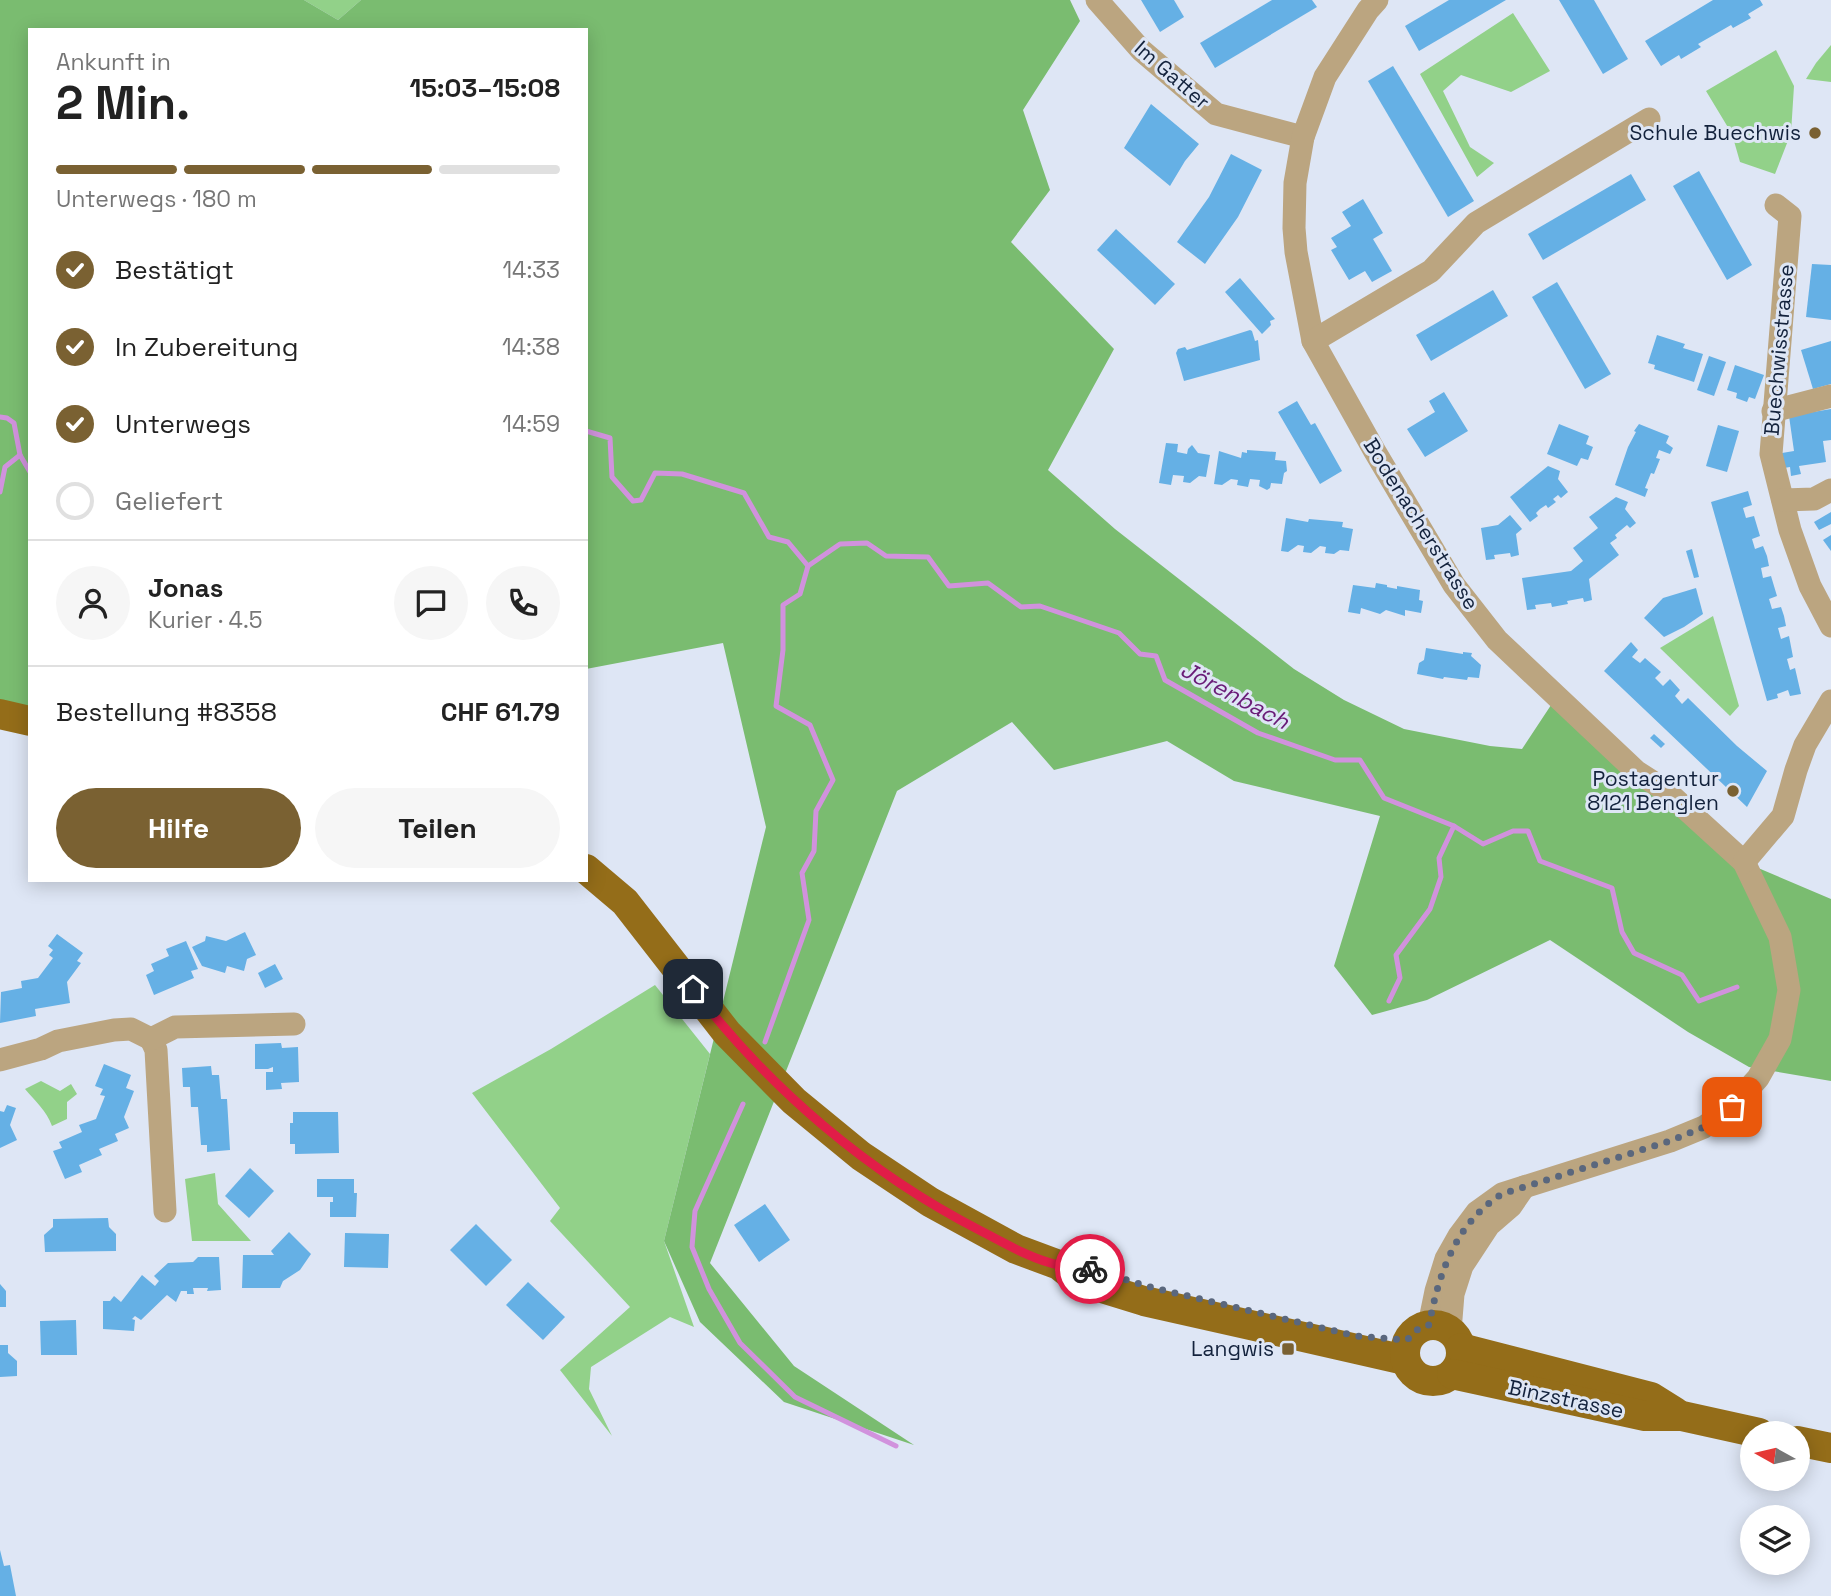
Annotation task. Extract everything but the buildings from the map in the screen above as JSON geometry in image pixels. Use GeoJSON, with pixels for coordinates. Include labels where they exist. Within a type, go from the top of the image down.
{"type":"FeatureCollection","features":[{"type":"Feature","properties":{"kind":"main road"},"geometry":{"type":"LineString","coordinates":[[0,714],[28,721]]}},
{"type":"Feature","properties":{"kind":"main road","name":"Binzstrasse"},"geometry":{"type":"LineString","coordinates":[[588,871],[625,902],[643,922],[727,1033],[794,1101],[829,1131],[897,1181],[958,1219],[1016,1249],[1059,1265],[1082,1266],[1150,1287],[1356,1336],[1434,1346],[1645,1416],[1682,1416],[1740,1429]]}},
{"type":"Feature","properties":{"kind":"main road"},"geometry":{"type":"LineString","coordinates":[[1810,1444],[1831,1448]]}},
{"type":"Feature","properties":{"kind":"street","name":"Im Gatter"},"geometry":{"type":"LineString","coordinates":[[1097,0],[1140,50],[1216,114],[1303,136]]}},
{"type":"Feature","properties":{"kind":"street","name":"Bodenacherstrasse"},"geometry":{"type":"LineString","coordinates":[[1377,0],[1325,76],[1303,136],[1294,183],[1296,252],[1313,341],[1454,585],[1497,640],[1637,772],[1665,790],[1744,862],[1780,937],[1789,990],[1780,1039],[1758,1078],[1732,1107],[1704,1127],[1670,1141],[1524,1187],[1511,1206],[1489,1225],[1475,1243],[1462,1266],[1434,1346]]}},
{"type":"Feature","properties":{"kind":"street"},"geometry":{"type":"LineString","coordinates":[[1313,341],[1431,271],[1476,223],[1649,119]]}},
{"type":"Feature","properties":{"kind":"street","name":"Buechwisstrasse"},"geometry":{"type":"LineString","coordinates":[[1776,205],[1790,216],[1771,454],[1810,586],[1831,626]]}},
{"type":"Feature","properties":{"kind":"street"},"geometry":{"type":"LineString","coordinates":[[1773,411],[1831,396]]}},
{"type":"Feature","properties":{"kind":"street"},"geometry":{"type":"LineString","coordinates":[[1783,500],[1814,499],[1831,491]]}},
{"type":"Feature","properties":{"kind":"street"},"geometry":{"type":"LineString","coordinates":[[1744,862],[1783,816],[1805,746],[1831,701]]}},
{"type":"Feature","properties":{"kind":"street"},"geometry":{"type":"LineString","coordinates":[[151,1039],[175,1027],[294,1024]]}},
{"type":"Feature","properties":{"kind":"street"},"geometry":{"type":"LineString","coordinates":[[0,1060],[41,1049],[58,1041],[114,1030],[131,1029],[151,1039],[156,1050],[165,1211]]}},
{"type":"Feature","properties":{"kind":"green space"},"geometry":{"type":"Polygon","coordinates":[[[0,0],[304,0],[338,20],[361,0],[1070,0],[1080,21],[1023,110],[1050,190],[1011,242],[1114,349],[1048,470],[1115,529],[1294,669],[1344,700],[1404,729],[1490,746],[1522,749],[1557,696],[1744,862],[1831,899],[1831,1081],[1749,1067],[1688,1032],[1550,940],[1427,1000],[1372,1015],[1334,966],[1380,816],[1234,781],[1167,741],[1054,770],[1012,722],[897,791],[710,1263],[794,1366],[914,1445],[784,1402],[700,1322],[664,1241],[766,827],[723,643],[588,669],[588,28],[28,28],[28,721],[0,714],[0,0]]]}},
{"type":"Feature","properties":{"kind":"green space"},"geometry":{"type":"Polygon","coordinates":[[[304,0],[361,0],[338,20],[304,0]]]}},
{"type":"Feature","properties":{"kind":"green space"},"geometry":{"type":"Polygon","coordinates":[[[1513,13],[1550,71],[1511,92],[1461,75],[1443,91],[1470,147],[1494,163],[1477,177],[1420,74],[1513,13]]]}},
{"type":"Feature","properties":{"kind":"green space"},"geometry":{"type":"Polygon","coordinates":[[[1831,45],[1831,82],[1806,79],[1816,63],[1831,45]]]}},
{"type":"Feature","properties":{"kind":"green space"},"geometry":{"type":"Polygon","coordinates":[[[1776,50],[1794,86],[1791,133],[1775,174],[1740,162],[1732,134],[1706,91],[1776,50]]]}},
{"type":"Feature","properties":{"kind":"green space"},"geometry":{"type":"Polygon","coordinates":[[[1713,616],[1739,706],[1730,716],[1660,648],[1713,616]]]}},
{"type":"Feature","properties":{"kind":"green space"},"geometry":{"type":"Polygon","coordinates":[[[655,985],[710,1054],[664,1241],[694,1327],[670,1317],[591,1367],[589,1389],[612,1436],[560,1370],[630,1307],[550,1221],[560,1208],[472,1093],[551,1049],[655,985]]]}},
{"type":"Feature","properties":{"kind":"green space"},"geometry":{"type":"Polygon","coordinates":[[[41,1081],[60,1091],[71,1084],[77,1094],[67,1102],[67,1119],[52,1126],[44,1111],[25,1089],[41,1081]]]}},
{"type":"Feature","properties":{"kind":"green space"},"geometry":{"type":"Polygon","coordinates":[[[215,1173],[218,1204],[251,1241],[192,1241],[185,1179],[215,1173]]]}},
{"type":"Feature","properties":{"kind":"waterway","name":"Jörenbach"},"geometry":{"type":"LineString","coordinates":[[0,417],[14,423],[20,455],[28,469]]}},
{"type":"Feature","properties":{"kind":"waterway","name":"Jörenbach"},"geometry":{"type":"LineString","coordinates":[[588,432],[610,438],[612,477],[633,501],[641,500],[655,473],[682,474],[744,493],[769,537],[788,542],[808,566],[840,544],[867,543],[886,556],[928,557],[949,586],[988,583],[1021,607],[1040,606],[1119,633],[1140,654],[1156,656],[1165,680],[1258,733],[1335,760],[1360,760],[1384,798],[1454,826],[1483,844],[1513,831],[1528,831],[1540,861],[1612,888],[1622,932],[1634,953],[1682,975],[1699,1001],[1737,987]]}},
{"type":"Feature","properties":{"kind":"waterway"},"geometry":{"type":"LineString","coordinates":[[0,492],[5,467],[20,455]]}},
{"type":"Feature","properties":{"kind":"waterway"},"geometry":{"type":"LineString","coordinates":[[765,1042],[809,920],[802,873],[814,851],[816,811],[833,780],[810,725],[776,706],[783,650],[783,605],[800,594],[808,566]]}},
{"type":"Feature","properties":{"kind":"waterway"},"geometry":{"type":"LineString","coordinates":[[1389,1001],[1400,978],[1396,955],[1430,909],[1441,877],[1439,858],[1454,826]]}},
{"type":"Feature","properties":{"kind":"waterway"},"geometry":{"type":"LineString","coordinates":[[743,1104],[695,1211],[692,1247],[709,1289],[740,1343],[795,1397],[896,1446]]}},
{"type":"Feature","properties":{"kind":"way so far"},"geometry":{"type":"LineString","coordinates":[[1090,1269],[1150,1287],[1356,1336],[1407,1340],[1420,1327],[1429,1325],[1446,1259],[1477,1212],[1488,1203],[1502,1194],[1670,1141],[1704,1127],[1732,1107]]}},
{"type":"Feature","properties":{"kind":"place","name":"Schule Buechwis"},"geometry":{"type":"Point","coordinates":[1815,133]}},
{"type":"Feature","properties":{"kind":"place","name":"Postagentur 8121 Benglen"},"geometry":{"type":"Point","coordinates":[1733,791]}},
{"type":"Feature","properties":{"kind":"place","name":"Langwis"},"geometry":{"type":"Point","coordinates":[1288,1349]}},
{"type":"Feature","properties":{"kind":"route"},"geometry":{"type":"LineString","coordinates":[[693,989],[727,1033],[794,1101],[861,1156],[930,1202],[1016,1249],[1059,1265],[1090,1269]]}}]}
